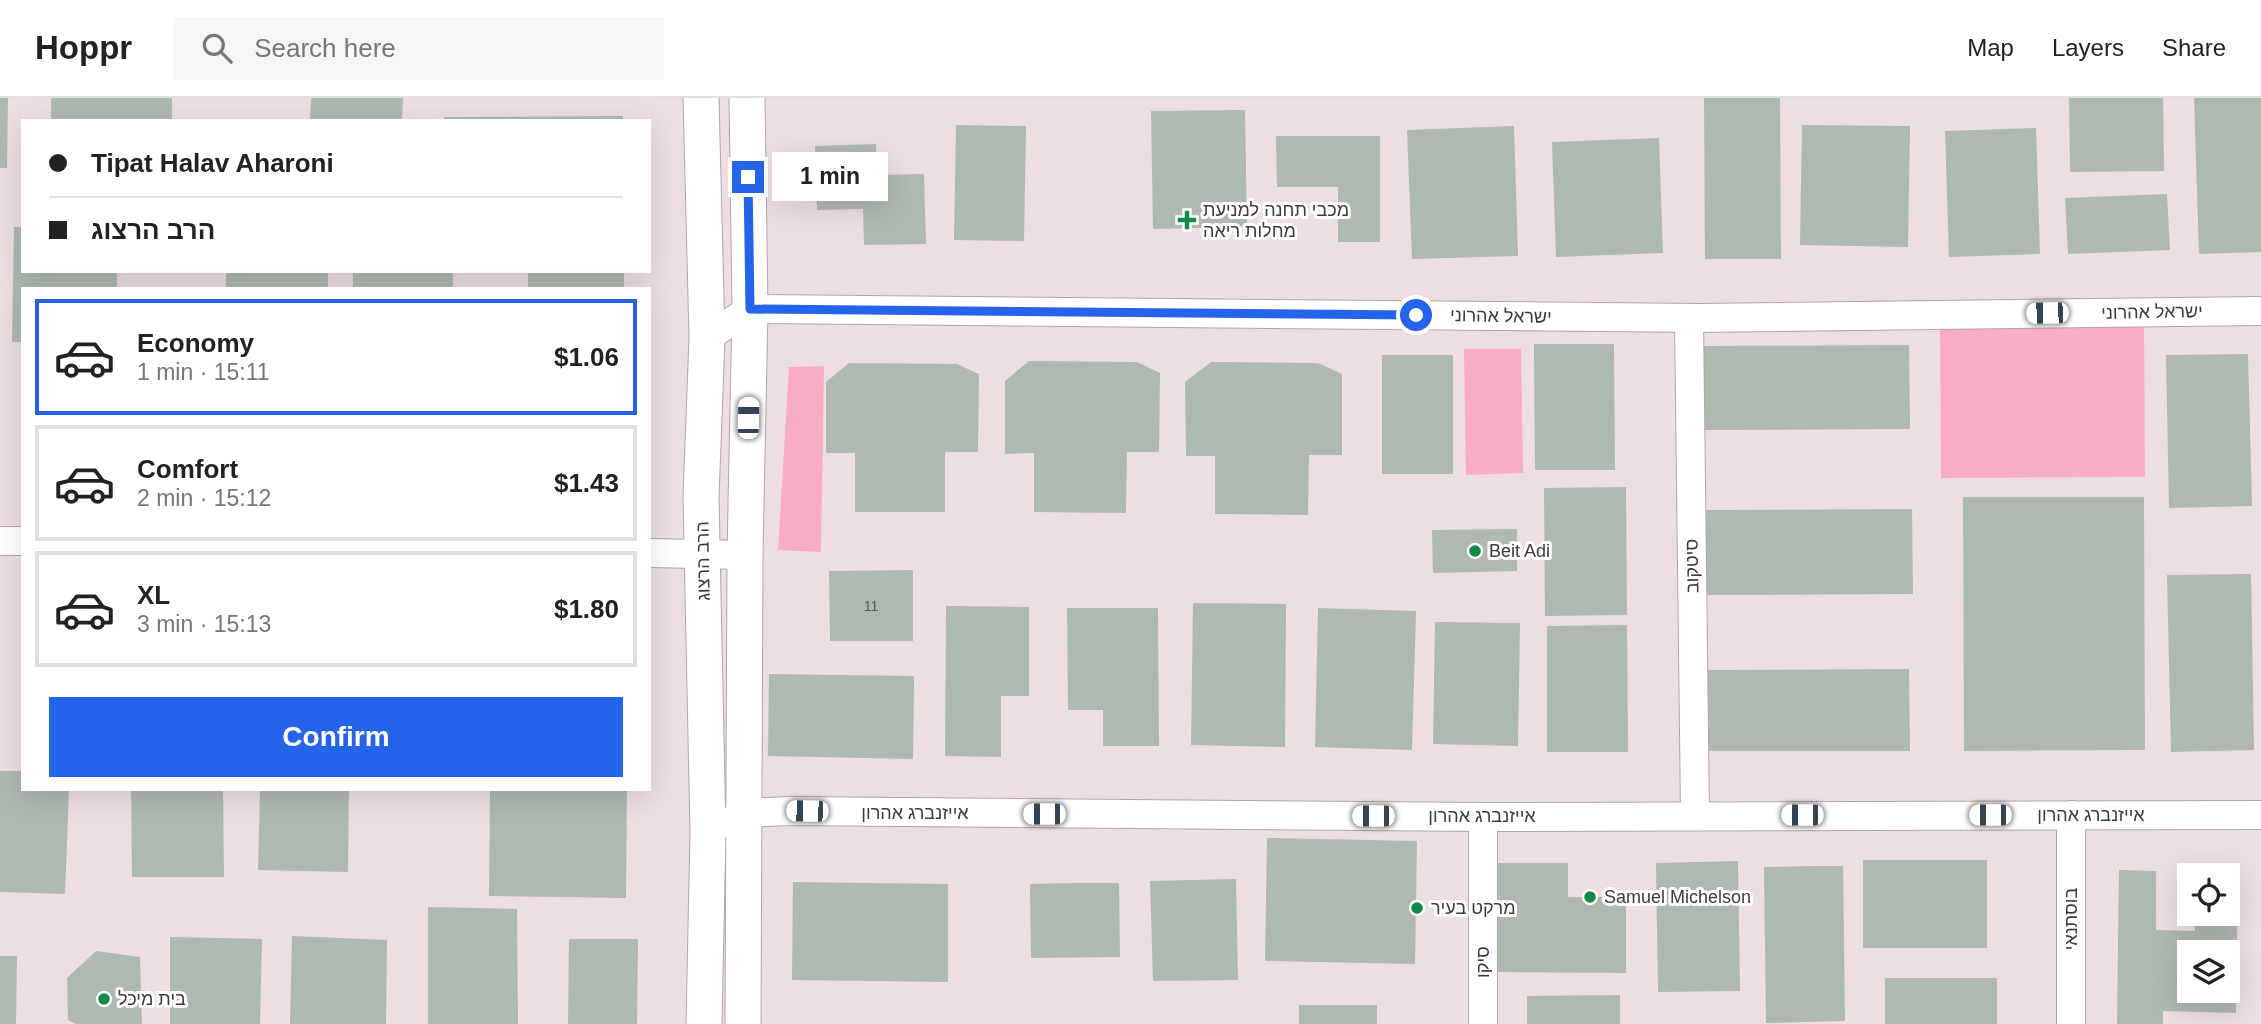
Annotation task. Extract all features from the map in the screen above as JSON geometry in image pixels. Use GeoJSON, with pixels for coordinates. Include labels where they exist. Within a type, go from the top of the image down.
{"type":"FeatureCollection","features":[{"type":"Feature","properties":{"kind":"street","name":"הרב הרצוג"},"geometry":{"type":"LineString","coordinates":[[701,98],[707,338],[701,497],[708,834],[705,1024]]}},
{"type":"Feature","properties":{"kind":"street"},"geometry":{"type":"LineString","coordinates":[[743,1024],[745,555],[750,309],[747,98]]}},
{"type":"Feature","properties":{"kind":"street"},"geometry":{"type":"LineString","coordinates":[[707,338],[750,309]]}},
{"type":"Feature","properties":{"kind":"street","name":"ישראל אהרוני"},"geometry":{"type":"LineString","coordinates":[[750,309],[1689,318],[2261,311]]}},
{"type":"Feature","properties":{"kind":"street","name":"סיטקוב"},"geometry":{"type":"LineString","coordinates":[[1689,318],[1695,815]]}},
{"type":"Feature","properties":{"kind":"street"},"geometry":{"type":"LineString","coordinates":[[0,541],[21,541]]}},
{"type":"Feature","properties":{"kind":"street"},"geometry":{"type":"LineString","coordinates":[[651,553],[745,555]]}},
{"type":"Feature","properties":{"kind":"street","name":"אייזנברג אהרון"},"geometry":{"type":"LineString","coordinates":[[708,834],[745,813],[1483,817],[2261,814]]}},
{"type":"Feature","properties":{"kind":"street","name":"בוסתנאי"},"geometry":{"type":"LineString","coordinates":[[2071,815],[2071,1024]]}},
{"type":"Feature","properties":{"kind":"street","name":"סיקו"},"geometry":{"type":"LineString","coordinates":[[1483,817],[1483,1024]]}},
{"type":"Feature","properties":{"kind":"shaded area"},"geometry":{"type":"Polygon","coordinates":[[[1940,321],[2144,321],[2145,477],[1941,478],[1940,321]]]}},
{"type":"Feature","properties":{"kind":"shaded area"},"geometry":{"type":"Polygon","coordinates":[[[1464,349],[1521,349],[1523,473],[1466,475],[1464,349]]]}},
{"type":"Feature","properties":{"kind":"shaded area"},"geometry":{"type":"Polygon","coordinates":[[[824,366],[821,552],[778,550],[789,367],[824,366]]]}},
{"type":"Feature","properties":{"kind":"building"},"geometry":{"type":"Polygon","coordinates":[[[0,98],[8,98],[7,168],[0,168],[0,98]]]}},
{"type":"Feature","properties":{"kind":"building"},"geometry":{"type":"Polygon","coordinates":[[[51,98],[172,98],[172,119],[51,119],[51,98]]]}},
{"type":"Feature","properties":{"kind":"building"},"geometry":{"type":"Polygon","coordinates":[[[311,98],[403,98],[402,119],[310,119],[311,98]]]}},
{"type":"Feature","properties":{"kind":"building"},"geometry":{"type":"Polygon","coordinates":[[[1704,98],[1780,98],[1781,259],[1705,259],[1704,98]]]}},
{"type":"Feature","properties":{"kind":"building"},"geometry":{"type":"Polygon","coordinates":[[[2069,98],[2163,98],[2164,171],[2070,172],[2069,98]]]}},
{"type":"Feature","properties":{"kind":"building"},"geometry":{"type":"Polygon","coordinates":[[[2194,98],[2261,98],[2261,252],[2199,254],[2194,98]]]}},
{"type":"Feature","properties":{"kind":"building"},"geometry":{"type":"Polygon","coordinates":[[[1245,110],[1247,227],[1153,229],[1151,111],[1245,110]]]}},
{"type":"Feature","properties":{"kind":"building"},"geometry":{"type":"Polygon","coordinates":[[[623,116],[623,119],[444,119],[623,116]]]}},
{"type":"Feature","properties":{"kind":"building"},"geometry":{"type":"Polygon","coordinates":[[[956,125],[1026,126],[1024,241],[954,240],[956,125]]]}},
{"type":"Feature","properties":{"kind":"building"},"geometry":{"type":"Polygon","coordinates":[[[1802,125],[1910,126],[1908,247],[1800,245],[1802,125]]]}},
{"type":"Feature","properties":{"kind":"building"},"geometry":{"type":"Polygon","coordinates":[[[1514,126],[1518,256],[1412,259],[1407,130],[1514,126]]]}},
{"type":"Feature","properties":{"kind":"building"},"geometry":{"type":"Polygon","coordinates":[[[2036,128],[2040,254],[1949,257],[1945,131],[2036,128]]]}},
{"type":"Feature","properties":{"kind":"building"},"geometry":{"type":"Polygon","coordinates":[[[1276,136],[1380,136],[1380,242],[1338,242],[1338,187],[1277,187],[1276,136]]]}},
{"type":"Feature","properties":{"kind":"building"},"geometry":{"type":"Polygon","coordinates":[[[1659,138],[1663,253],[1556,257],[1552,142],[1659,138]]]}},
{"type":"Feature","properties":{"kind":"building"},"geometry":{"type":"Polygon","coordinates":[[[876,144],[877,175],[924,174],[926,244],[864,245],[863,209],[817,210],[815,146],[876,144]]]}},
{"type":"Feature","properties":{"kind":"building"},"geometry":{"type":"Polygon","coordinates":[[[2167,194],[2170,250],[2068,254],[2065,198],[2167,194]]]}},
{"type":"Feature","properties":{"kind":"building"},"geometry":{"type":"Polygon","coordinates":[[[14,227],[21,227],[21,273],[117,273],[117,287],[21,287],[21,342],[12,342],[14,227]]]}},
{"type":"Feature","properties":{"kind":"building"},"geometry":{"type":"Polygon","coordinates":[[[226,273],[328,273],[328,287],[226,287],[226,273]]]}},
{"type":"Feature","properties":{"kind":"building"},"geometry":{"type":"Polygon","coordinates":[[[353,273],[453,273],[453,287],[353,287],[353,273]]]}},
{"type":"Feature","properties":{"kind":"building"},"geometry":{"type":"Polygon","coordinates":[[[528,273],[624,273],[624,287],[528,287],[528,273]]]}},
{"type":"Feature","properties":{"kind":"building"},"geometry":{"type":"Polygon","coordinates":[[[1534,344],[1614,344],[1615,470],[1535,470],[1534,344]]]}},
{"type":"Feature","properties":{"kind":"building"},"geometry":{"type":"Polygon","coordinates":[[[1909,345],[1910,429],[1702,430],[1701,346],[1909,345]]]}},
{"type":"Feature","properties":{"kind":"building"},"geometry":{"type":"Polygon","coordinates":[[[2248,354],[2252,506],[2169,508],[2166,355],[2248,354]]]}},
{"type":"Feature","properties":{"kind":"building"},"geometry":{"type":"Polygon","coordinates":[[[1382,355],[1453,355],[1453,474],[1382,474],[1382,355]]]}},
{"type":"Feature","properties":{"kind":"building"},"geometry":{"type":"Polygon","coordinates":[[[1029,361],[1137,362],[1160,373],[1159,452],[1127,452],[1126,513],[1034,512],[1034,453],[1005,454],[1005,381],[1029,361]]]}},
{"type":"Feature","properties":{"kind":"building"},"geometry":{"type":"Polygon","coordinates":[[[1211,362],[1318,363],[1342,374],[1342,455],[1309,455],[1308,515],[1215,514],[1215,456],[1186,456],[1185,382],[1211,362]]]}},
{"type":"Feature","properties":{"kind":"building"},"geometry":{"type":"Polygon","coordinates":[[[849,363],[957,364],[979,374],[978,452],[945,452],[945,512],[855,512],[855,453],[826,453],[826,382],[849,363]]]}},
{"type":"Feature","properties":{"kind":"building"},"geometry":{"type":"Polygon","coordinates":[[[1626,487],[1627,615],[1545,616],[1544,488],[1626,487]]]}},
{"type":"Feature","properties":{"kind":"building"},"geometry":{"type":"Polygon","coordinates":[[[1963,497],[2144,497],[2145,750],[1964,751],[1963,497]]]}},
{"type":"Feature","properties":{"kind":"building"},"geometry":{"type":"Polygon","coordinates":[[[1912,509],[1913,594],[1705,595],[1704,510],[1912,509]]]}},
{"type":"Feature","properties":{"kind":"building","name":"Beit Adi"},"geometry":{"type":"Polygon","coordinates":[[[1517,529],[1517,571],[1433,573],[1432,530],[1517,529]]]}},
{"type":"Feature","properties":{"kind":"building"},"geometry":{"type":"Polygon","coordinates":[[[913,570],[913,641],[830,641],[829,571],[913,570]]]}},
{"type":"Feature","properties":{"kind":"building"},"geometry":{"type":"Polygon","coordinates":[[[2251,574],[2254,750],[2171,752],[2167,575],[2251,574]]]}},
{"type":"Feature","properties":{"kind":"building"},"geometry":{"type":"Polygon","coordinates":[[[1193,603],[1286,604],[1285,747],[1191,745],[1193,603]]]}},
{"type":"Feature","properties":{"kind":"building"},"geometry":{"type":"Polygon","coordinates":[[[946,606],[1029,607],[1029,696],[1001,696],[1001,757],[945,756],[946,606]]]}},
{"type":"Feature","properties":{"kind":"building"},"geometry":{"type":"Polygon","coordinates":[[[1067,608],[1158,608],[1159,746],[1103,746],[1103,710],[1068,710],[1067,608]]]}},
{"type":"Feature","properties":{"kind":"building"},"geometry":{"type":"Polygon","coordinates":[[[1318,608],[1416,611],[1412,750],[1315,747],[1318,608]]]}},
{"type":"Feature","properties":{"kind":"building"},"geometry":{"type":"Polygon","coordinates":[[[1435,622],[1520,623],[1518,746],[1433,744],[1435,622]]]}},
{"type":"Feature","properties":{"kind":"building"},"geometry":{"type":"Polygon","coordinates":[[[1627,625],[1628,752],[1547,752],[1547,626],[1627,625]]]}},
{"type":"Feature","properties":{"kind":"building"},"geometry":{"type":"Polygon","coordinates":[[[1909,669],[1910,751],[1705,751],[1704,670],[1909,669]]]}},
{"type":"Feature","properties":{"kind":"building"},"geometry":{"type":"Polygon","coordinates":[[[769,674],[914,676],[913,759],[768,756],[769,674]]]}},
{"type":"Feature","properties":{"kind":"building"},"geometry":{"type":"Polygon","coordinates":[[[0,771],[21,771],[21,791],[69,791],[65,894],[0,892],[0,771]]]}},
{"type":"Feature","properties":{"kind":"building"},"geometry":{"type":"Polygon","coordinates":[[[131,791],[223,791],[224,877],[132,877],[131,791]]]}},
{"type":"Feature","properties":{"kind":"building"},"geometry":{"type":"Polygon","coordinates":[[[260,791],[349,791],[348,872],[258,870],[260,791]]]}},
{"type":"Feature","properties":{"kind":"building"},"geometry":{"type":"Polygon","coordinates":[[[490,791],[627,791],[626,898],[489,896],[490,791]]]}},
{"type":"Feature","properties":{"kind":"building"},"geometry":{"type":"Polygon","coordinates":[[[1267,838],[1417,841],[1415,964],[1265,961],[1267,838]]]}},
{"type":"Feature","properties":{"kind":"building"},"geometry":{"type":"Polygon","coordinates":[[[1863,860],[1987,860],[1987,948],[1863,948],[1863,860]]]}},
{"type":"Feature","properties":{"kind":"building"},"geometry":{"type":"Polygon","coordinates":[[[1738,861],[1740,991],[1658,992],[1656,863],[1738,861]]]}},
{"type":"Feature","properties":{"kind":"building"},"geometry":{"type":"Polygon","coordinates":[[[1497,863],[1568,863],[1568,897],[1626,897],[1626,973],[1497,972],[1497,863]]]}},
{"type":"Feature","properties":{"kind":"building"},"geometry":{"type":"Polygon","coordinates":[[[1843,866],[1845,1021],[1766,1023],[1764,867],[1843,866]]]}},
{"type":"Feature","properties":{"kind":"building"},"geometry":{"type":"Polygon","coordinates":[[[2119,870],[2156,871],[2156,930],[2195,931],[2195,926],[2237,926],[2237,940],[2177,940],[2177,1003],[2236,1003],[2236,1013],[2163,1011],[2163,1024],[2117,1024],[2119,870]]]}},
{"type":"Feature","properties":{"kind":"building"},"geometry":{"type":"Polygon","coordinates":[[[1236,879],[1238,980],[1153,981],[1150,881],[1236,879]]]}},
{"type":"Feature","properties":{"kind":"building"},"geometry":{"type":"Polygon","coordinates":[[[793,882],[948,884],[948,982],[792,980],[793,882]]]}},
{"type":"Feature","properties":{"kind":"building"},"geometry":{"type":"Polygon","coordinates":[[[1119,883],[1120,957],[1031,958],[1030,884],[1119,883]]]}},
{"type":"Feature","properties":{"kind":"building"},"geometry":{"type":"Polygon","coordinates":[[[428,907],[517,909],[518,1024],[428,1024],[428,907]]]}},
{"type":"Feature","properties":{"kind":"building"},"geometry":{"type":"Polygon","coordinates":[[[292,936],[387,940],[386,1024],[290,1024],[292,936]]]}},
{"type":"Feature","properties":{"kind":"building"},"geometry":{"type":"Polygon","coordinates":[[[170,937],[262,939],[260,1024],[170,1024],[170,937]]]}},
{"type":"Feature","properties":{"kind":"building"},"geometry":{"type":"Polygon","coordinates":[[[569,939],[638,939],[637,1024],[568,1024],[569,939]]]}},
{"type":"Feature","properties":{"kind":"building","name":"בית מיכל"},"geometry":{"type":"Polygon","coordinates":[[[96,951],[140,957],[142,1024],[76,1024],[68,1020],[67,978],[96,951]]]}},
{"type":"Feature","properties":{"kind":"building"},"geometry":{"type":"Polygon","coordinates":[[[0,956],[17,956],[16,1024],[0,1024],[0,956]]]}},
{"type":"Feature","properties":{"kind":"building"},"geometry":{"type":"Polygon","coordinates":[[[1885,978],[1997,978],[1997,1024],[1885,1024],[1885,978]]]}},
{"type":"Feature","properties":{"kind":"building"},"geometry":{"type":"Polygon","coordinates":[[[1620,995],[1620,1024],[1527,1024],[1527,996],[1620,995]]]}},
{"type":"Feature","properties":{"kind":"building"},"geometry":{"type":"Polygon","coordinates":[[[1299,1005],[1377,1005],[1377,1024],[1299,1024],[1299,1005]]]}},
{"type":"Feature","properties":{"kind":"place","name":"מכבי תחנה למניעת מחלות ריאה"},"geometry":{"type":"Point","coordinates":[1187,220]}},
{"type":"Feature","properties":{"kind":"place","name":"Beit Adi"},"geometry":{"type":"Point","coordinates":[1475,551]}},
{"type":"Feature","properties":{"kind":"place","name":"Samuel Michelson"},"geometry":{"type":"Point","coordinates":[1590,897]}},
{"type":"Feature","properties":{"kind":"place","name":"מרקט בעיר"},"geometry":{"type":"Point","coordinates":[1417,908]}},
{"type":"Feature","properties":{"kind":"place","name":"בית מיכל"},"geometry":{"type":"Point","coordinates":[104,999]}},
{"type":"Feature","properties":{"kind":"route"},"geometry":{"type":"LineString","coordinates":[[748,177],[750,309],[1416,315]]}}]}
